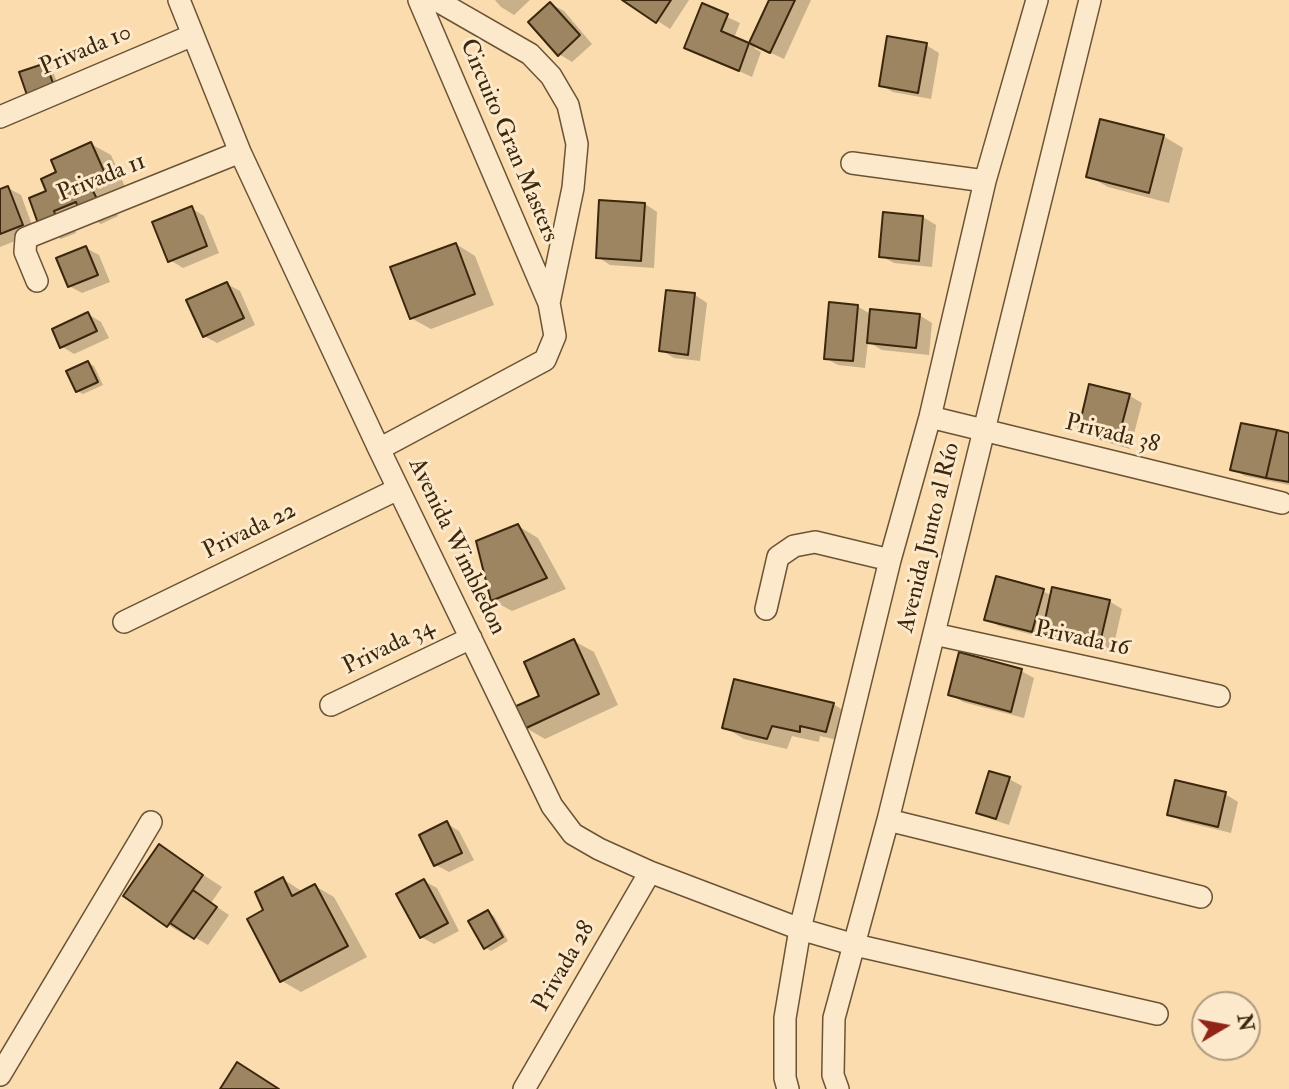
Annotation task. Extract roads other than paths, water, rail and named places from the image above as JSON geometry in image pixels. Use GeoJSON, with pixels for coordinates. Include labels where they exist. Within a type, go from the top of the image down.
{"type":"FeatureCollection","features":[{"type":"Feature","properties":{"kind":"street","name":"Avenida Wimbledon"},"geometry":{"type":"LineString","coordinates":[[179,0],[240,152],[379,449],[552,806],[573,834],[598,849],[650,872],[800,929],[855,945],[1157,1014]]}},
{"type":"Feature","properties":{"kind":"street","name":"Circuito Gran Masters"},"geometry":{"type":"LineString","coordinates":[[379,449],[545,359],[555,336],[549,303],[419,0]]}},
{"type":"Feature","properties":{"kind":"street","name":"Circuito Gran Masters"},"geometry":{"type":"LineString","coordinates":[[436,0],[530,54],[551,76],[568,105],[577,144],[573,188],[549,303]]}},
{"type":"Feature","properties":{"kind":"street","name":"Avenida Junto al Río"},"geometry":{"type":"LineString","coordinates":[[788,1089],[785,1078],[785,1017],[800,929],[890,560],[930,417],[985,181],[1037,0]]}},
{"type":"Feature","properties":{"kind":"street","name":"Avenida Junto al Río"},"geometry":{"type":"LineString","coordinates":[[838,1089],[832,1075],[834,1018],[888,820],[1090,0]]}},
{"type":"Feature","properties":{"kind":"street","name":"Privada 10"},"geometry":{"type":"LineString","coordinates":[[0,117],[193,34]]}},
{"type":"Feature","properties":{"kind":"street","name":"Privada 11"},"geometry":{"type":"LineString","coordinates":[[37,281],[25,252],[26,238],[240,152]]}},
{"type":"Feature","properties":{"kind":"street"},"geometry":{"type":"LineString","coordinates":[[852,163],[985,181]]}},
{"type":"Feature","properties":{"kind":"street","name":"Privada 38"},"geometry":{"type":"LineString","coordinates":[[930,417],[1282,503]]}},
{"type":"Feature","properties":{"kind":"street","name":"Privada 22"},"geometry":{"type":"LineString","coordinates":[[124,622],[398,489]]}},
{"type":"Feature","properties":{"kind":"street"},"geometry":{"type":"LineString","coordinates":[[766,609],[778,557],[794,546],[815,542],[890,560]]}},
{"type":"Feature","properties":{"kind":"street","name":"Privada 16"},"geometry":{"type":"LineString","coordinates":[[934,635],[1219,696]]}},
{"type":"Feature","properties":{"kind":"street","name":"Privada 34"},"geometry":{"type":"LineString","coordinates":[[331,705],[471,638]]}},
{"type":"Feature","properties":{"kind":"street"},"geometry":{"type":"LineString","coordinates":[[888,820],[1201,897]]}},
{"type":"Feature","properties":{"kind":"street"},"geometry":{"type":"LineString","coordinates":[[0,1075],[151,822]]}},
{"type":"Feature","properties":{"kind":"street","name":"Privada 28"},"geometry":{"type":"LineString","coordinates":[[524,1089],[650,872]]}}]}
